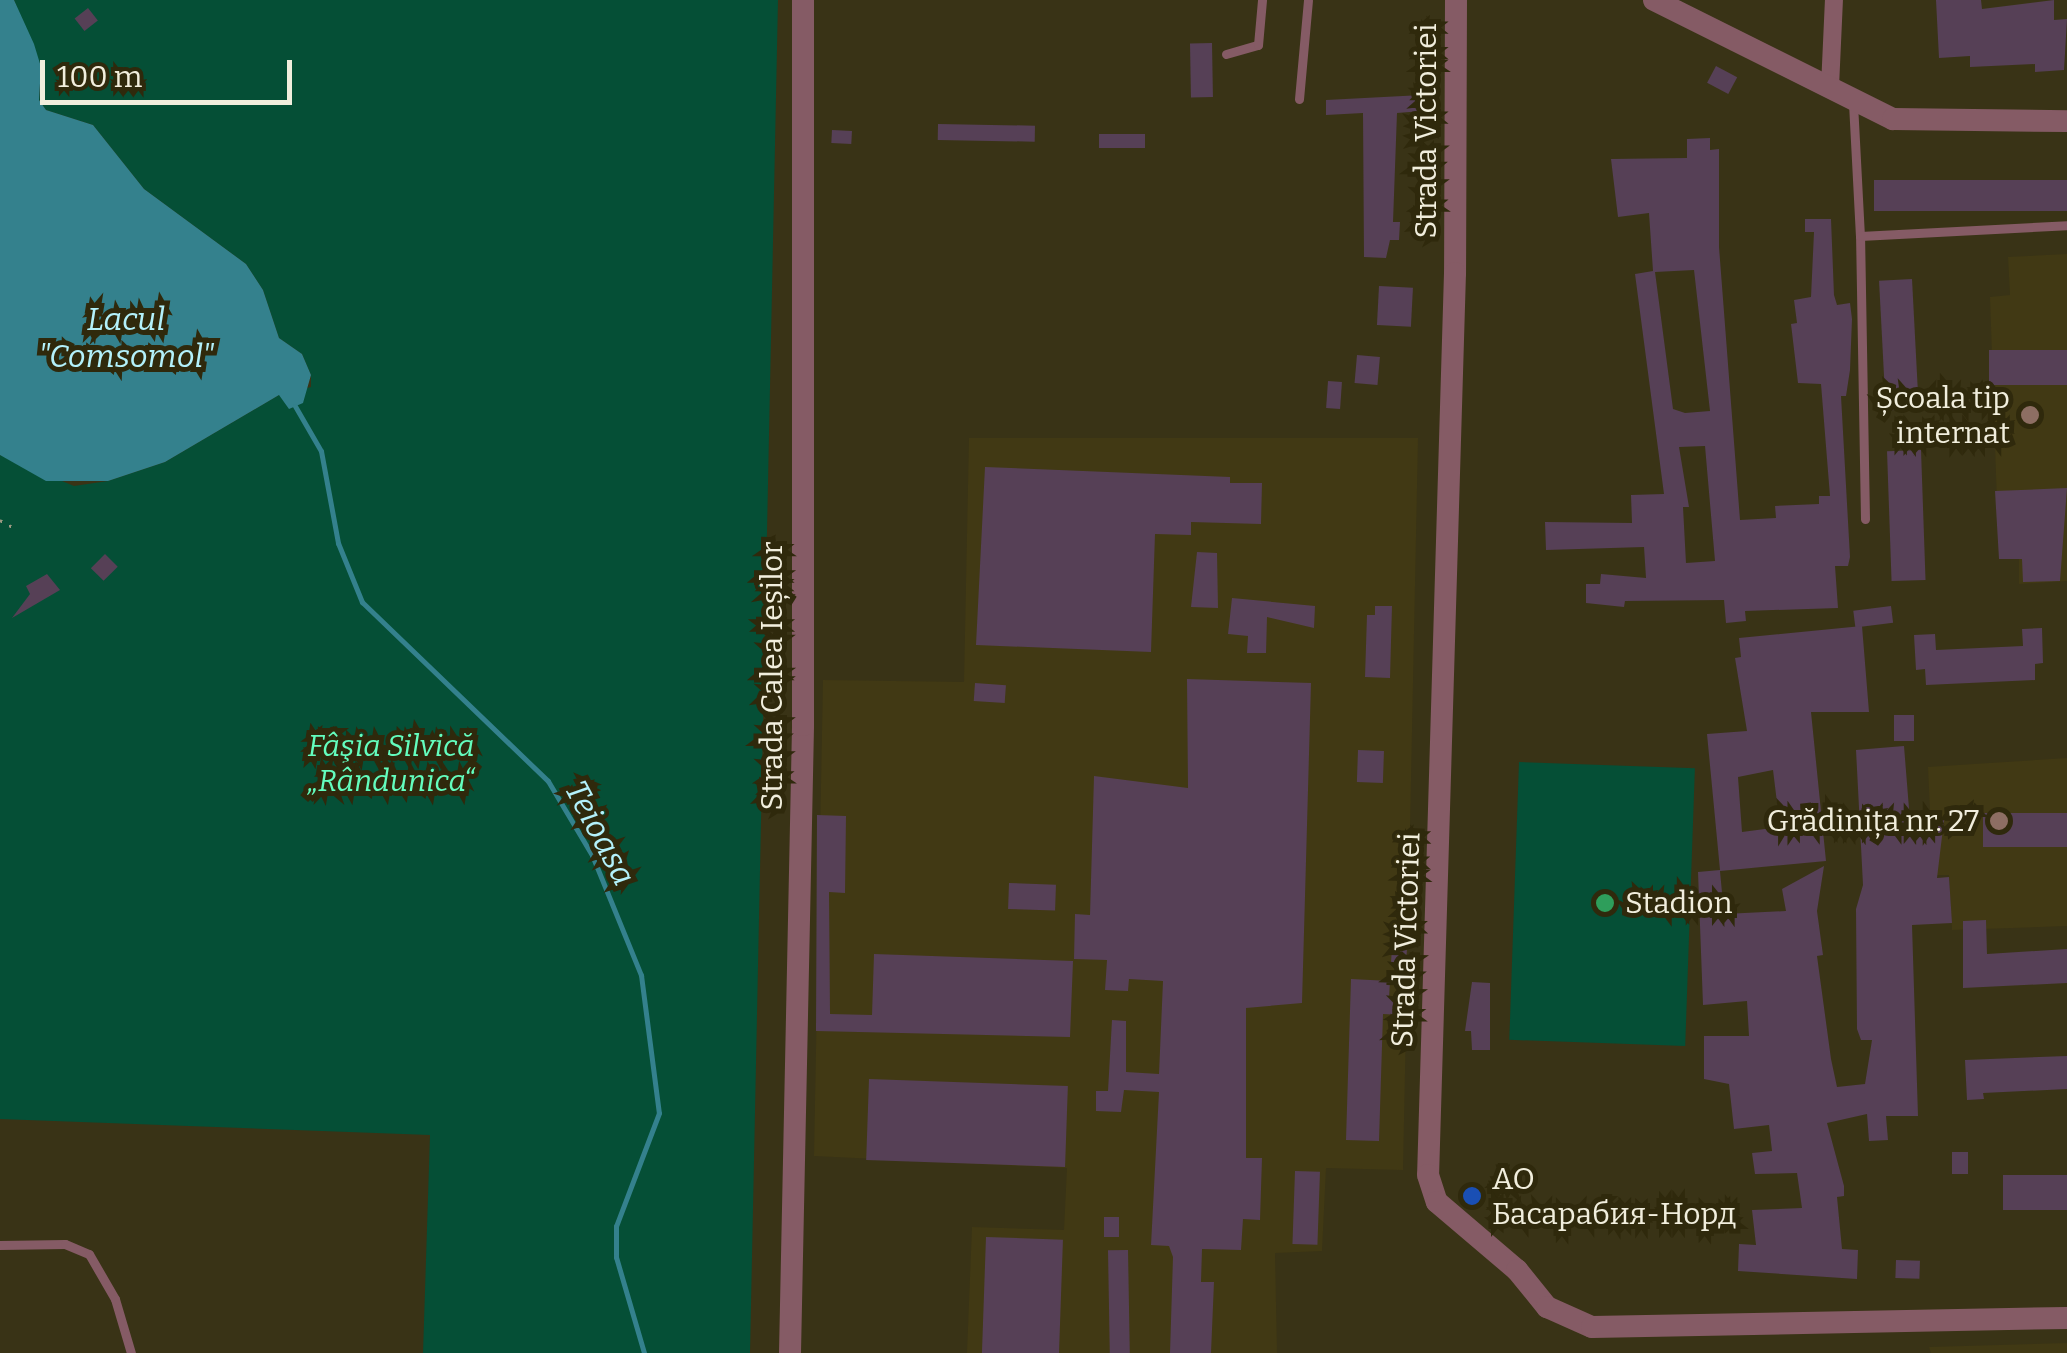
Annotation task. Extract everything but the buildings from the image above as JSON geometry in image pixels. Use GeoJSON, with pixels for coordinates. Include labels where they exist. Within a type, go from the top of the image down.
{"type":"FeatureCollection","features":[{"type":"Feature","properties":{"kind":"street","name":"Strada Calea Ieșilor"},"geometry":{"type":"LineString","coordinates":[[790,1353],[803,725],[803,0]]}},
{"type":"Feature","properties":{"kind":"street","name":"Strada Victoriei"},"geometry":{"type":"LineString","coordinates":[[1456,0],[1455,273],[1428,1175],[1438,1202],[1517,1270],[1547,1307],[1592,1326],[2067,1318]]}},
{"type":"Feature","properties":{"kind":"street"},"geometry":{"type":"LineString","coordinates":[[1654,0],[1853,101],[1914,123],[2067,121]]}},
{"type":"Feature","properties":{"kind":"street"},"geometry":{"type":"LineString","coordinates":[[1830,87],[1834,0]]}},
{"type":"Feature","properties":{"kind":"lane"},"geometry":{"type":"LineString","coordinates":[[1226,54],[1262,38],[1262,0]]}},
{"type":"Feature","properties":{"kind":"lane"},"geometry":{"type":"LineString","coordinates":[[1299,99],[1308,0]]}},
{"type":"Feature","properties":{"kind":"lane"},"geometry":{"type":"LineString","coordinates":[[1853,101],[1860,236],[1865,518]]}},
{"type":"Feature","properties":{"kind":"lane"},"geometry":{"type":"LineString","coordinates":[[1860,236],[2067,225]]}},
{"type":"Feature","properties":{"kind":"lane"},"geometry":{"type":"LineString","coordinates":[[0,1245],[64,1244],[88,1254],[115,1299],[130,1353]]}},
{"type":"Feature","properties":{"kind":"path"},"geometry":{"type":"LineString","coordinates":[[0,520],[16,529]]}},
{"type":"Feature","properties":{"kind":"shaded area","name":"Școala tip internat"},"geometry":{"type":"Polygon","coordinates":[[[2067,254],[2067,581],[2019,584],[2019,533],[1998,533],[1990,297],[2010,295],[2008,257],[2067,254]]]}},
{"type":"Feature","properties":{"kind":"shaded area"},"geometry":{"type":"Polygon","coordinates":[[[969,438],[1418,438],[1403,1170],[1326,1168],[1322,1251],[1275,1253],[1277,1353],[967,1353],[972,1227],[1064,1230],[1067,1168],[814,1156],[823,680],[964,682],[969,438]]]}},
{"type":"Feature","properties":{"kind":"shaded area","name":"Grădinița nr. 27"},"geometry":{"type":"Polygon","coordinates":[[[2067,758],[2067,926],[1952,930],[1949,875],[1933,875],[1928,767],[2067,758]]]}},
{"type":"Feature","properties":{"kind":"shaded area"},"geometry":{"type":"Polygon","coordinates":[[[2067,1343],[2067,1353],[1931,1353],[1929,1347],[2067,1343]]]}},
{"type":"Feature","properties":{"kind":"green space","name":"Fâşia Silvică „Rândunica“"},"geometry":{"type":"Polygon","coordinates":[[[14,0],[778,0],[750,1353],[423,1353],[430,1135],[0,1119],[0,455],[74,486],[108,481],[165,462],[279,395],[311,387],[311,375],[302,354],[279,338],[263,290],[246,264],[144,189],[93,125],[46,110],[39,100],[41,67],[14,0]]]}},
{"type":"Feature","properties":{"kind":"green space","name":"Stadion"},"geometry":{"type":"Polygon","coordinates":[[[1519,762],[1695,768],[1685,1046],[1509,1040],[1519,762]]]}},
{"type":"Feature","properties":{"kind":"water","name":"Lacul \"Comsomol\""},"geometry":{"type":"Polygon","coordinates":[[[0,0],[14,0],[34,44],[41,67],[39,100],[46,110],[93,125],[144,189],[246,264],[263,290],[279,338],[302,354],[311,375],[303,403],[289,409],[279,395],[165,462],[108,481],[46,481],[0,455],[0,0]]]}},
{"type":"Feature","properties":{"kind":"waterway","name":"Teioasa"},"geometry":{"type":"LineString","coordinates":[[295,406],[321,451],[338,543],[362,602],[548,781],[592,855],[641,975],[659,1113],[616,1226],[616,1257],[644,1353]]}},
{"type":"Feature","properties":{"kind":"place","name":"Școala tip internat"},"geometry":{"type":"Point","coordinates":[2030,415]}},
{"type":"Feature","properties":{"kind":"place","name":"Grădinița nr. 27"},"geometry":{"type":"Point","coordinates":[1999,821]}},
{"type":"Feature","properties":{"kind":"place","name":"Stadion"},"geometry":{"type":"Point","coordinates":[1605,903]}},
{"type":"Feature","properties":{"kind":"place","name":"АО Басарабия-Норд"},"geometry":{"type":"Point","coordinates":[1472,1196]}}]}
